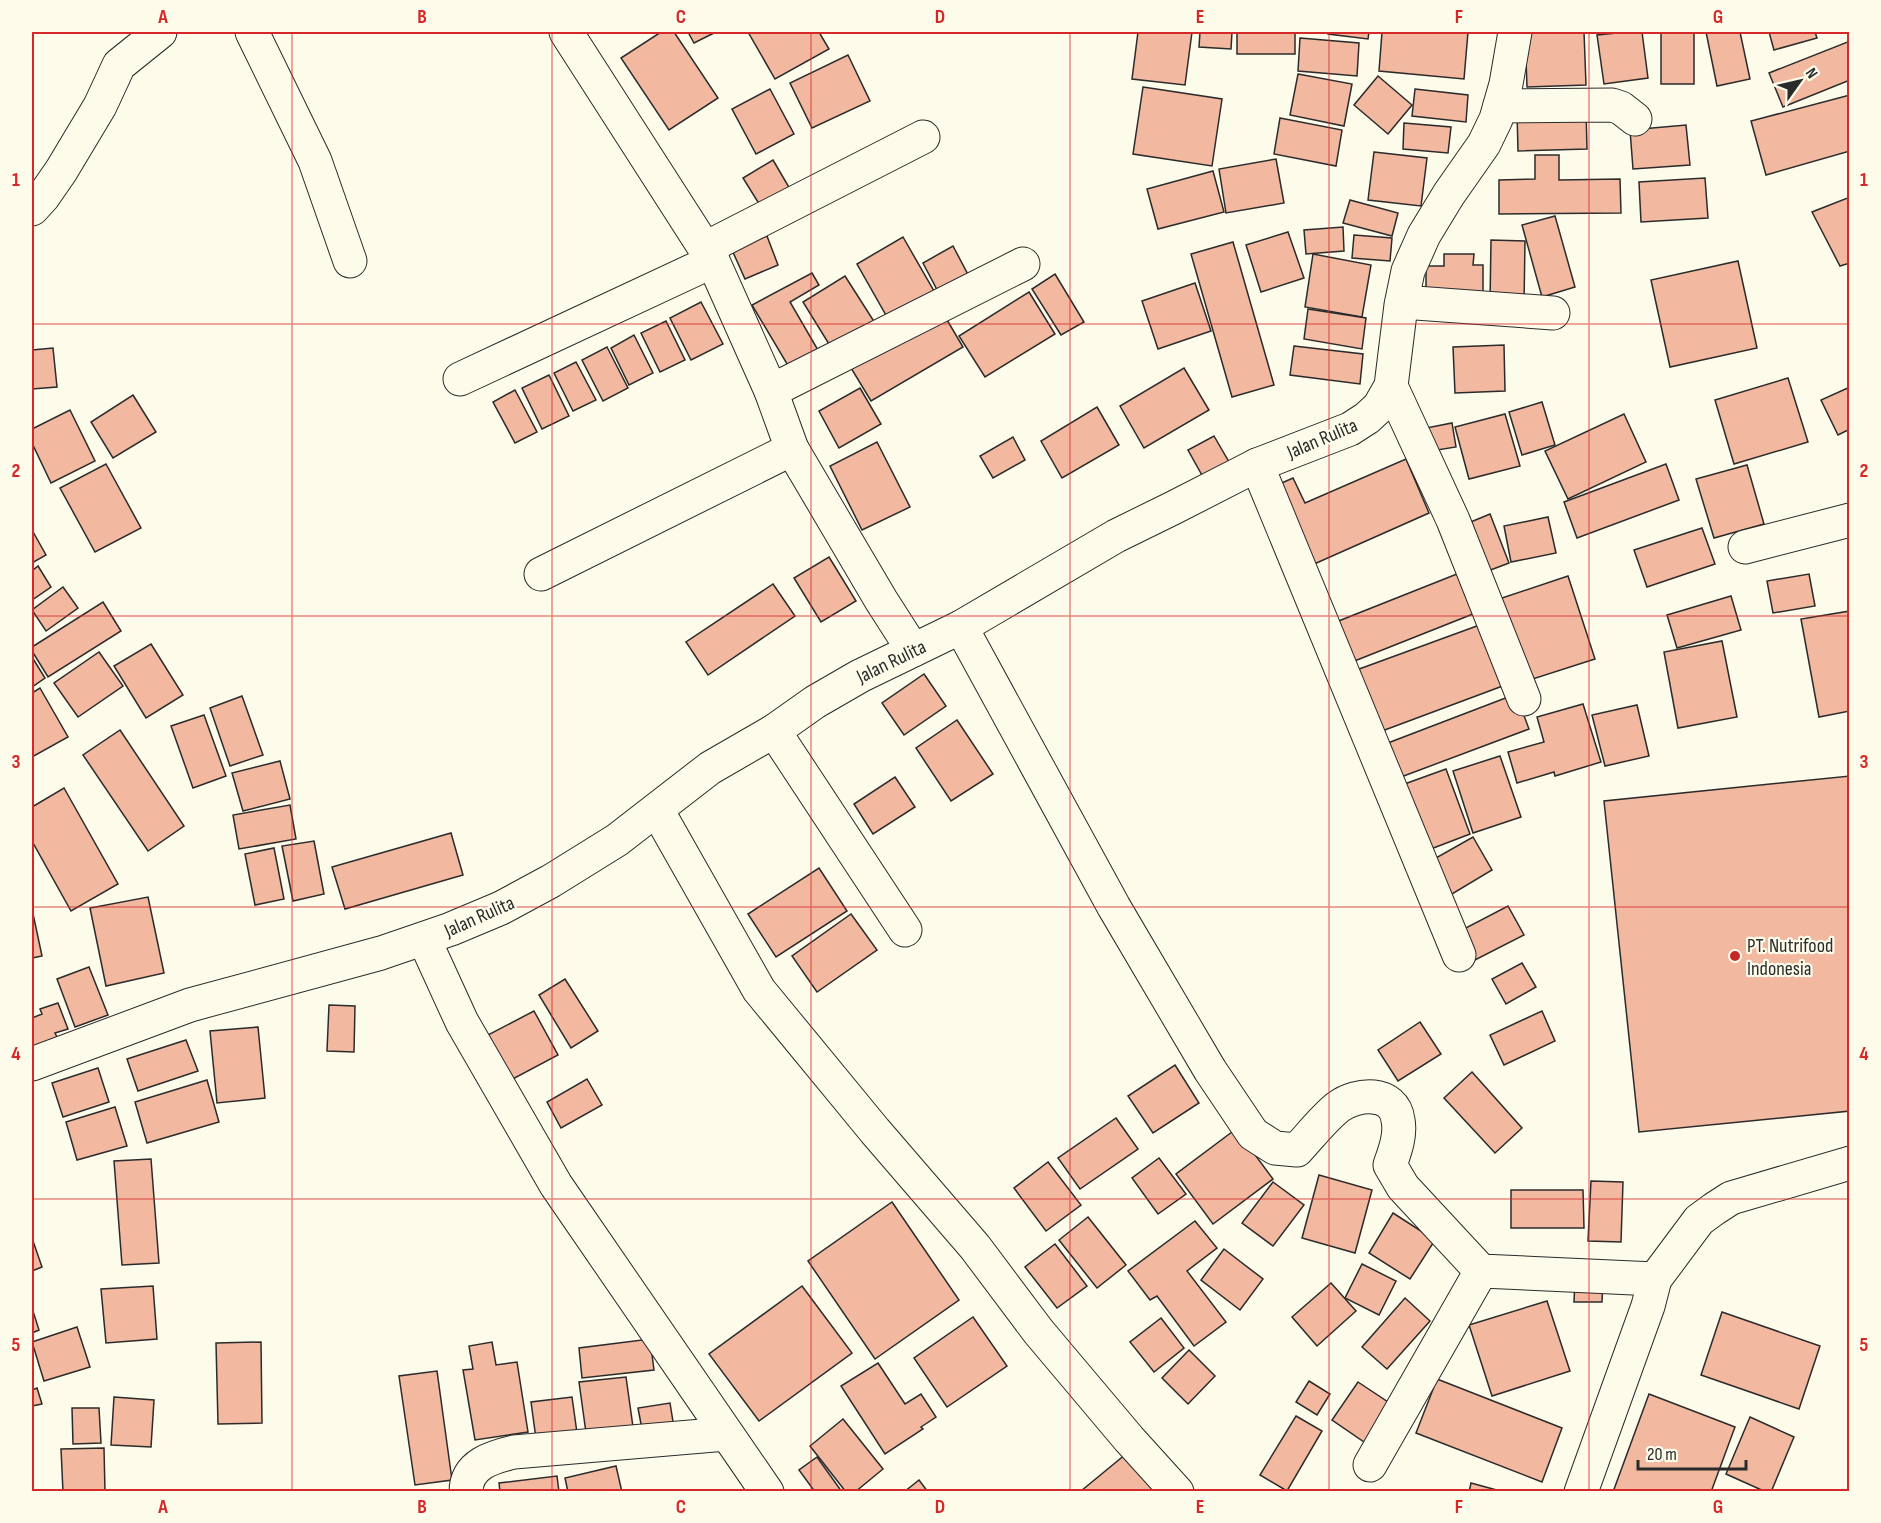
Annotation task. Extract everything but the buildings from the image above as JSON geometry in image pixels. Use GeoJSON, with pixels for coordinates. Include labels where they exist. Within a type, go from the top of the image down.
{"type":"FeatureCollection","features":[{"type":"Feature","properties":{"kind":"street"},"geometry":{"type":"LineString","coordinates":[[32,209],[61,171],[100,106],[119,65],[160,32]]}},
{"type":"Feature","properties":{"kind":"street"},"geometry":{"type":"LineString","coordinates":[[252,32],[315,161],[350,261]]}},
{"type":"Feature","properties":{"kind":"street"},"geometry":{"type":"LineString","coordinates":[[566,32],[709,254],[771,391],[792,449],[913,650]]}},
{"type":"Feature","properties":{"kind":"street","name":"Jalan Rulita"},"geometry":{"type":"LineString","coordinates":[[32,1064],[190,1005],[318,971],[424,939],[501,908],[551,881],[617,840],[710,768],[774,731],[815,702],[860,676],[961,627],[1116,536],[1257,465],[1350,429],[1378,407],[1391,386],[1408,271],[1424,235],[1484,144],[1496,119],[1506,84],[1515,32]]}},
{"type":"Feature","properties":{"kind":"street"},"geometry":{"type":"LineString","coordinates":[[1500,106],[1612,105],[1622,108],[1635,119]]}},
{"type":"Feature","properties":{"kind":"street"},"geometry":{"type":"LineString","coordinates":[[460,380],[709,254],[923,137]]}},
{"type":"Feature","properties":{"kind":"street"},"geometry":{"type":"LineString","coordinates":[[771,391],[1023,264]]}},
{"type":"Feature","properties":{"kind":"street"},"geometry":{"type":"LineString","coordinates":[[1402,302],[1553,313]]}},
{"type":"Feature","properties":{"kind":"street"},"geometry":{"type":"LineString","coordinates":[[1391,386],[1453,520],[1524,699]]}},
{"type":"Feature","properties":{"kind":"street"},"geometry":{"type":"LineString","coordinates":[[541,574],[792,449]]}},
{"type":"Feature","properties":{"kind":"street"},"geometry":{"type":"LineString","coordinates":[[1257,465],[1459,955]]}},
{"type":"Feature","properties":{"kind":"street"},"geometry":{"type":"LineString","coordinates":[[1744,546],[1850,520]]}},
{"type":"Feature","properties":{"kind":"street"},"geometry":{"type":"LineString","coordinates":[[961,627],[1114,907],[1183,1026],[1253,1134],[1275,1148],[1297,1150],[1338,1107],[1356,1097],[1373,1096],[1390,1103],[1398,1119],[1397,1142],[1390,1165],[1403,1187],[1481,1271],[1655,1279]]}},
{"type":"Feature","properties":{"kind":"street"},"geometry":{"type":"LineString","coordinates":[[774,731],[905,930]]}},
{"type":"Feature","properties":{"kind":"street"},"geometry":{"type":"LineString","coordinates":[[657,810],[759,990],[975,1247],[1044,1339],[1129,1439],[1177,1491]]}},
{"type":"Feature","properties":{"kind":"street"},"geometry":{"type":"LineString","coordinates":[[424,939],[462,1022],[556,1185],[766,1491]]}},
{"type":"Feature","properties":{"kind":"street"},"geometry":{"type":"LineString","coordinates":[[1581,1491],[1648,1306],[1655,1279],[1699,1220],[1731,1198],[1850,1163]]}},
{"type":"Feature","properties":{"kind":"street"},"geometry":{"type":"LineString","coordinates":[[1370,1465],[1481,1271]]}},
{"type":"Feature","properties":{"kind":"street"},"geometry":{"type":"LineString","coordinates":[[466,1491],[470,1476],[483,1461],[514,1452],[726,1434]]}},
{"type":"Feature","properties":{"kind":"place","name":"PT. Nutrifood Indonesia"},"geometry":{"type":"Point","coordinates":[1735,956]}}]}
